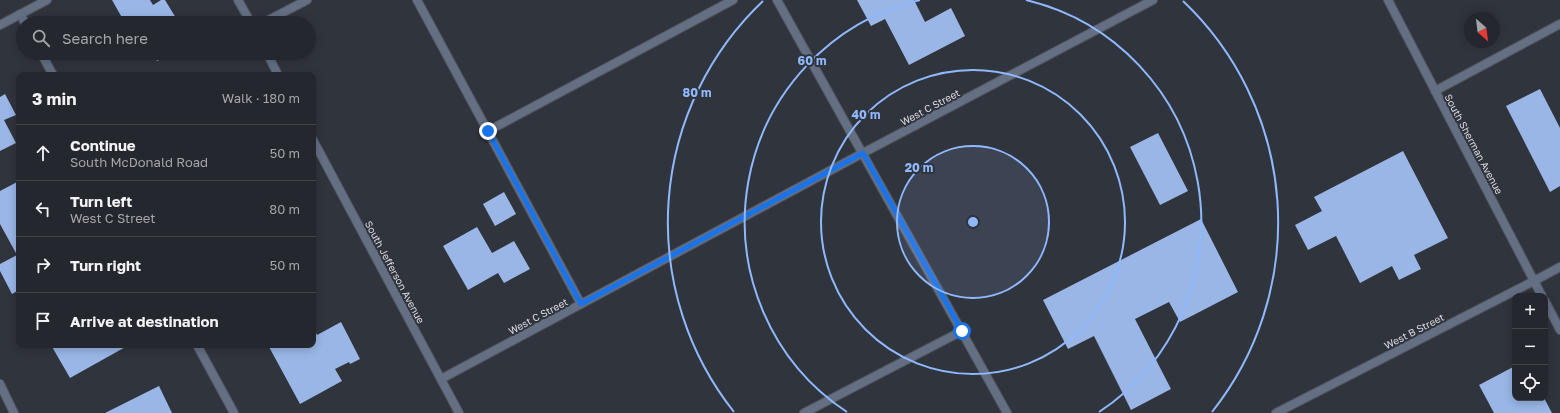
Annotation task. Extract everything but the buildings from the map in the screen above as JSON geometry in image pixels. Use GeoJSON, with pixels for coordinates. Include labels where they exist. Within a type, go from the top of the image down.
{"type":"FeatureCollection","features":[{"type":"Feature","properties":{"kind":"street"},"geometry":{"type":"LineString","coordinates":[[16,16],[47,0]]}},
{"type":"Feature","properties":{"kind":"street"},"geometry":{"type":"LineString","coordinates":[[238,0],[247,16]]}},
{"type":"Feature","properties":{"kind":"street"},"geometry":{"type":"LineString","coordinates":[[276,16],[307,0]]}},
{"type":"Feature","properties":{"kind":"street"},"geometry":{"type":"LineString","coordinates":[[417,0],[581,304]]}},
{"type":"Feature","properties":{"kind":"street"},"geometry":{"type":"LineString","coordinates":[[488,131],[733,0]]}},
{"type":"Feature","properties":{"kind":"street"},"geometry":{"type":"LineString","coordinates":[[777,0],[1007,413]]}},
{"type":"Feature","properties":{"kind":"street","name":"West C Street"},"geometry":{"type":"LineString","coordinates":[[441,379],[863,153],[1154,0]]}},
{"type":"Feature","properties":{"kind":"street","name":"South Sherman Avenue"},"geometry":{"type":"LineString","coordinates":[[1388,0],[1540,293]]}},
{"type":"Feature","properties":{"kind":"street"},"geometry":{"type":"LineString","coordinates":[[0,25],[16,16]]}},
{"type":"Feature","properties":{"kind":"street"},"geometry":{"type":"LineString","coordinates":[[1435,92],[1560,24]]}},
{"type":"Feature","properties":{"kind":"street"},"geometry":{"type":"LineString","coordinates":[[45,60],[51,72]]}},
{"type":"Feature","properties":{"kind":"street"},"geometry":{"type":"LineString","coordinates":[[270,60],[276,72]]}},
{"type":"Feature","properties":{"kind":"street","name":"South Jefferson Avenue"},"geometry":{"type":"LineString","coordinates":[[316,146],[459,413]]}},
{"type":"Feature","properties":{"kind":"street","name":"West B Street"},"geometry":{"type":"LineString","coordinates":[[1276,413],[1560,267]]}},
{"type":"Feature","properties":{"kind":"street"},"geometry":{"type":"LineString","coordinates":[[1548,307],[1560,330]]}},
{"type":"Feature","properties":{"kind":"street"},"geometry":{"type":"LineString","coordinates":[[804,413],[962,331]]}},
{"type":"Feature","properties":{"kind":"street"},"geometry":{"type":"LineString","coordinates":[[199,348],[234,413]]}},
{"type":"Feature","properties":{"kind":"street"},"geometry":{"type":"LineString","coordinates":[[0,384],[14,413]]}},
{"type":"Feature","properties":{"kind":"route"},"geometry":{"type":"LineString","coordinates":[[488,131],[581,304],[863,153],[962,331]]}}]}
